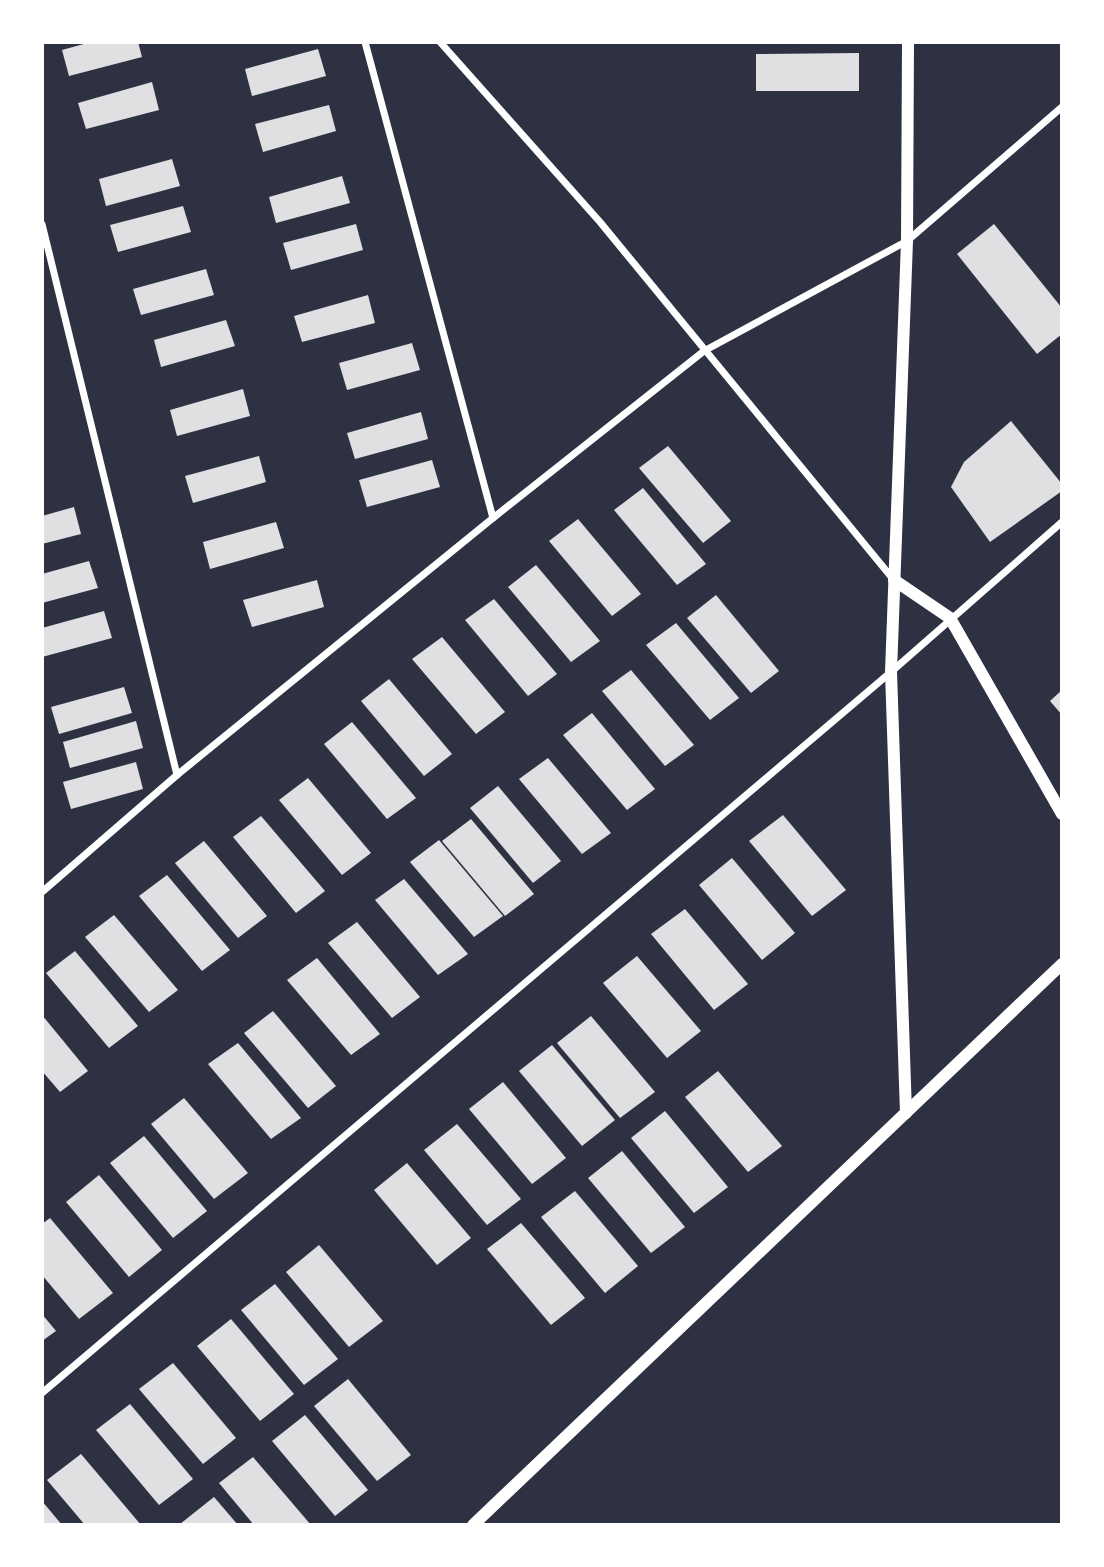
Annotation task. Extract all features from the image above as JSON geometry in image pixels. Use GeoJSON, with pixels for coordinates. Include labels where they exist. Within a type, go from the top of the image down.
{"type":"FeatureCollection","features":[{"type":"Feature","properties":{"kind":"street"},"geometry":{"type":"LineString","coordinates":[[365,42],[493,518]]}},
{"type":"Feature","properties":{"kind":"street"},"geometry":{"type":"LineString","coordinates":[[440,42],[600,222],[894,580],[950,618],[1062,814]]}},
{"type":"Feature","properties":{"kind":"street"},"geometry":{"type":"LineString","coordinates":[[906,1113],[891,672],[907,241],[908,42]]}},
{"type":"Feature","properties":{"kind":"street"},"geometry":{"type":"LineString","coordinates":[[42,892],[177,775],[493,518],[704,351],[907,241],[1062,107]]}},
{"type":"Feature","properties":{"kind":"street"},"geometry":{"type":"LineString","coordinates":[[42,224],[177,775]]}},
{"type":"Feature","properties":{"kind":"street"},"geometry":{"type":"LineString","coordinates":[[42,1393],[891,672],[1062,522]]}},
{"type":"Feature","properties":{"kind":"street"},"geometry":{"type":"LineString","coordinates":[[473,1525],[1062,964]]}},
{"type":"Feature","properties":{"kind":"building"},"geometry":{"type":"Polygon","coordinates":[[[91,42],[138,42],[142,57],[69,76],[62,50],[91,42]]]}},
{"type":"Feature","properties":{"kind":"building"},"geometry":{"type":"Polygon","coordinates":[[[318,49],[326,76],[252,96],[245,69],[318,49]]]}},
{"type":"Feature","properties":{"kind":"building"},"geometry":{"type":"Polygon","coordinates":[[[859,53],[859,91],[756,91],[756,54],[859,53]]]}},
{"type":"Feature","properties":{"kind":"building"},"geometry":{"type":"Polygon","coordinates":[[[152,82],[159,110],[86,129],[78,103],[152,82]]]}},
{"type":"Feature","properties":{"kind":"building"},"geometry":{"type":"Polygon","coordinates":[[[329,105],[336,131],[263,152],[255,124],[329,105]]]}},
{"type":"Feature","properties":{"kind":"building"},"geometry":{"type":"Polygon","coordinates":[[[172,159],[180,186],[106,206],[99,179],[172,159]]]}},
{"type":"Feature","properties":{"kind":"building"},"geometry":{"type":"Polygon","coordinates":[[[342,176],[350,203],[276,223],[269,197],[342,176]]]}},
{"type":"Feature","properties":{"kind":"building"},"geometry":{"type":"Polygon","coordinates":[[[183,206],[191,232],[118,252],[110,225],[183,206]]]}},
{"type":"Feature","properties":{"kind":"building"},"geometry":{"type":"Polygon","coordinates":[[[356,224],[363,250],[291,270],[283,243],[356,224]]]}},
{"type":"Feature","properties":{"kind":"building"},"geometry":{"type":"Polygon","coordinates":[[[994,224],[1062,308],[1062,334],[1037,354],[957,254],[994,224]]]}},
{"type":"Feature","properties":{"kind":"building"},"geometry":{"type":"Polygon","coordinates":[[[206,269],[214,295],[141,315],[133,289],[206,269]]]}},
{"type":"Feature","properties":{"kind":"building"},"geometry":{"type":"Polygon","coordinates":[[[368,295],[375,323],[302,342],[294,316],[368,295]]]}},
{"type":"Feature","properties":{"kind":"building"},"geometry":{"type":"Polygon","coordinates":[[[226,320],[235,346],[161,367],[154,340],[226,320]]]}},
{"type":"Feature","properties":{"kind":"building"},"geometry":{"type":"Polygon","coordinates":[[[412,343],[420,370],[347,390],[339,363],[412,343]]]}},
{"type":"Feature","properties":{"kind":"building"},"geometry":{"type":"Polygon","coordinates":[[[243,389],[250,416],[177,436],[170,410],[243,389]]]}},
{"type":"Feature","properties":{"kind":"building"},"geometry":{"type":"Polygon","coordinates":[[[421,412],[428,439],[355,459],[347,433],[421,412]]]}},
{"type":"Feature","properties":{"kind":"building"},"geometry":{"type":"Polygon","coordinates":[[[1011,421],[1062,484],[1062,491],[990,542],[951,487],[964,462],[1011,421]]]}},
{"type":"Feature","properties":{"kind":"building"},"geometry":{"type":"Polygon","coordinates":[[[668,446],[731,521],[703,543],[639,468],[668,446]]]}},
{"type":"Feature","properties":{"kind":"building"},"geometry":{"type":"Polygon","coordinates":[[[259,456],[266,482],[193,503],[185,476],[259,456]]]}},
{"type":"Feature","properties":{"kind":"building"},"geometry":{"type":"Polygon","coordinates":[[[432,460],[440,487],[367,507],[359,480],[432,460]]]}},
{"type":"Feature","properties":{"kind":"building"},"geometry":{"type":"Polygon","coordinates":[[[643,488],[706,564],[677,585],[614,510],[643,488]]]}},
{"type":"Feature","properties":{"kind":"building"},"geometry":{"type":"Polygon","coordinates":[[[74,507],[81,534],[42,544],[42,516],[74,507]]]}},
{"type":"Feature","properties":{"kind":"building"},"geometry":{"type":"Polygon","coordinates":[[[578,519],[641,594],[612,616],[549,541],[578,519]]]}},
{"type":"Feature","properties":{"kind":"building"},"geometry":{"type":"Polygon","coordinates":[[[276,522],[284,548],[210,569],[203,542],[276,522]]]}},
{"type":"Feature","properties":{"kind":"building"},"geometry":{"type":"Polygon","coordinates":[[[89,561],[98,588],[42,603],[42,574],[89,561]]]}},
{"type":"Feature","properties":{"kind":"building"},"geometry":{"type":"Polygon","coordinates":[[[536,565],[600,641],[571,662],[508,587],[536,565]]]}},
{"type":"Feature","properties":{"kind":"building"},"geometry":{"type":"Polygon","coordinates":[[[317,580],[324,607],[252,627],[243,600],[317,580]]]}},
{"type":"Feature","properties":{"kind":"building"},"geometry":{"type":"Polygon","coordinates":[[[716,595],[779,671],[751,693],[687,618],[716,595]]]}},
{"type":"Feature","properties":{"kind":"building"},"geometry":{"type":"Polygon","coordinates":[[[494,599],[557,674],[528,696],[465,620],[494,599]]]}},
{"type":"Feature","properties":{"kind":"building"},"geometry":{"type":"Polygon","coordinates":[[[104,611],[112,638],[42,657],[42,628],[104,611]]]}},
{"type":"Feature","properties":{"kind":"building"},"geometry":{"type":"Polygon","coordinates":[[[676,623],[739,698],[710,720],[646,645],[676,623]]]}},
{"type":"Feature","properties":{"kind":"building"},"geometry":{"type":"Polygon","coordinates":[[[442,637],[505,712],[476,734],[412,659],[442,637]]]}},
{"type":"Feature","properties":{"kind":"building"},"geometry":{"type":"Polygon","coordinates":[[[631,670],[694,745],[665,766],[602,691],[631,670]]]}},
{"type":"Feature","properties":{"kind":"building"},"geometry":{"type":"Polygon","coordinates":[[[389,679],[452,754],[424,776],[361,701],[389,679]]]}},
{"type":"Feature","properties":{"kind":"building"},"geometry":{"type":"Polygon","coordinates":[[[124,687],[132,713],[59,734],[51,707],[124,687]]]}},
{"type":"Feature","properties":{"kind":"building"},"geometry":{"type":"Polygon","coordinates":[[[1062,690],[1062,715],[1050,701],[1062,690]]]}},
{"type":"Feature","properties":{"kind":"building"},"geometry":{"type":"Polygon","coordinates":[[[592,713],[655,789],[627,810],[563,735],[592,713]]]}},
{"type":"Feature","properties":{"kind":"building"},"geometry":{"type":"Polygon","coordinates":[[[136,721],[143,748],[70,768],[63,742],[136,721]]]}},
{"type":"Feature","properties":{"kind":"building"},"geometry":{"type":"Polygon","coordinates":[[[352,722],[416,798],[387,819],[324,744],[352,722]]]}},
{"type":"Feature","properties":{"kind":"building"},"geometry":{"type":"Polygon","coordinates":[[[548,758],[611,833],[582,854],[519,779],[548,758]]]}},
{"type":"Feature","properties":{"kind":"building"},"geometry":{"type":"Polygon","coordinates":[[[136,762],[143,789],[71,809],[63,782],[136,762]]]}},
{"type":"Feature","properties":{"kind":"building"},"geometry":{"type":"Polygon","coordinates":[[[308,778],[371,853],[342,875],[279,800],[308,778]]]}},
{"type":"Feature","properties":{"kind":"building"},"geometry":{"type":"Polygon","coordinates":[[[498,786],[561,861],[533,883],[470,808],[498,786]]]}},
{"type":"Feature","properties":{"kind":"building"},"geometry":{"type":"Polygon","coordinates":[[[783,815],[846,890],[812,916],[749,841],[783,815]]]}},
{"type":"Feature","properties":{"kind":"building"},"geometry":{"type":"Polygon","coordinates":[[[261,816],[325,891],[296,913],[233,837],[261,816]]]}},
{"type":"Feature","properties":{"kind":"building"},"geometry":{"type":"Polygon","coordinates":[[[471,819],[534,894],[505,916],[442,841],[471,819]]]}},
{"type":"Feature","properties":{"kind":"building"},"geometry":{"type":"Polygon","coordinates":[[[439,840],[503,916],[474,937],[410,862],[439,840]]]}},
{"type":"Feature","properties":{"kind":"building"},"geometry":{"type":"Polygon","coordinates":[[[204,841],[267,916],[238,938],[175,863],[204,841]]]}},
{"type":"Feature","properties":{"kind":"building"},"geometry":{"type":"Polygon","coordinates":[[[732,858],[795,933],[762,960],[699,885],[732,858]]]}},
{"type":"Feature","properties":{"kind":"building"},"geometry":{"type":"Polygon","coordinates":[[[167,875],[230,950],[202,971],[139,896],[167,875]]]}},
{"type":"Feature","properties":{"kind":"building"},"geometry":{"type":"Polygon","coordinates":[[[404,879],[468,954],[438,975],[375,900],[404,879]]]}},
{"type":"Feature","properties":{"kind":"building"},"geometry":{"type":"Polygon","coordinates":[[[685,909],[748,984],[714,1010],[651,934],[685,909]]]}},
{"type":"Feature","properties":{"kind":"building"},"geometry":{"type":"Polygon","coordinates":[[[114,915],[178,990],[149,1012],[85,937],[114,915]]]}},
{"type":"Feature","properties":{"kind":"building"},"geometry":{"type":"Polygon","coordinates":[[[357,922],[420,997],[392,1018],[328,943],[357,922]]]}},
{"type":"Feature","properties":{"kind":"building"},"geometry":{"type":"Polygon","coordinates":[[[75,951],[138,1026],[109,1048],[46,973],[75,951]]]}},
{"type":"Feature","properties":{"kind":"building"},"geometry":{"type":"Polygon","coordinates":[[[637,956],[701,1031],[667,1058],[603,983],[637,956]]]}},
{"type":"Feature","properties":{"kind":"building"},"geometry":{"type":"Polygon","coordinates":[[[317,958],[380,1034],[351,1055],[287,980],[317,958]]]}},
{"type":"Feature","properties":{"kind":"building"},"geometry":{"type":"Polygon","coordinates":[[[273,1011],[336,1086],[308,1108],[244,1033],[273,1011]]]}},
{"type":"Feature","properties":{"kind":"building"},"geometry":{"type":"Polygon","coordinates":[[[42,1015],[88,1071],[60,1092],[42,1071],[42,1015]]]}},
{"type":"Feature","properties":{"kind":"building"},"geometry":{"type":"Polygon","coordinates":[[[591,1016],[655,1092],[620,1118],[557,1043],[591,1016]]]}},
{"type":"Feature","properties":{"kind":"building"},"geometry":{"type":"Polygon","coordinates":[[[238,1043],[301,1118],[271,1139],[208,1064],[238,1043]]]}},
{"type":"Feature","properties":{"kind":"building"},"geometry":{"type":"Polygon","coordinates":[[[552,1045],[615,1120],[582,1146],[519,1071],[552,1045]]]}},
{"type":"Feature","properties":{"kind":"building"},"geometry":{"type":"Polygon","coordinates":[[[718,1071],[782,1146],[748,1172],[685,1097],[718,1071]]]}},
{"type":"Feature","properties":{"kind":"building"},"geometry":{"type":"Polygon","coordinates":[[[503,1082],[566,1158],[532,1184],[469,1109],[503,1082]]]}},
{"type":"Feature","properties":{"kind":"building"},"geometry":{"type":"Polygon","coordinates":[[[184,1098],[248,1173],[214,1199],[151,1124],[184,1098]]]}},
{"type":"Feature","properties":{"kind":"building"},"geometry":{"type":"Polygon","coordinates":[[[665,1111],[728,1187],[694,1213],[631,1138],[665,1111]]]}},
{"type":"Feature","properties":{"kind":"building"},"geometry":{"type":"Polygon","coordinates":[[[457,1124],[521,1199],[487,1225],[424,1150],[457,1124]]]}},
{"type":"Feature","properties":{"kind":"building"},"geometry":{"type":"Polygon","coordinates":[[[144,1136],[207,1211],[173,1238],[110,1163],[144,1136]]]}},
{"type":"Feature","properties":{"kind":"building"},"geometry":{"type":"Polygon","coordinates":[[[622,1151],[685,1227],[651,1253],[588,1178],[622,1151]]]}},
{"type":"Feature","properties":{"kind":"building"},"geometry":{"type":"Polygon","coordinates":[[[407,1163],[471,1238],[437,1265],[374,1190],[407,1163]]]}},
{"type":"Feature","properties":{"kind":"building"},"geometry":{"type":"Polygon","coordinates":[[[99,1175],[162,1250],[129,1277],[66,1202],[99,1175]]]}},
{"type":"Feature","properties":{"kind":"building"},"geometry":{"type":"Polygon","coordinates":[[[575,1191],[638,1266],[605,1293],[541,1217],[575,1191]]]}},
{"type":"Feature","properties":{"kind":"building"},"geometry":{"type":"Polygon","coordinates":[[[50,1218],[113,1293],[79,1319],[42,1275],[42,1224],[50,1218]]]}},
{"type":"Feature","properties":{"kind":"building"},"geometry":{"type":"Polygon","coordinates":[[[521,1223],[585,1298],[551,1325],[487,1249],[521,1223]]]}},
{"type":"Feature","properties":{"kind":"building"},"geometry":{"type":"Polygon","coordinates":[[[319,1245],[383,1321],[349,1347],[286,1272],[319,1245]]]}},
{"type":"Feature","properties":{"kind":"building"},"geometry":{"type":"Polygon","coordinates":[[[275,1284],[338,1359],[304,1385],[241,1310],[275,1284]]]}},
{"type":"Feature","properties":{"kind":"building"},"geometry":{"type":"Polygon","coordinates":[[[42,1314],[56,1331],[42,1341],[42,1314]]]}},
{"type":"Feature","properties":{"kind":"building"},"geometry":{"type":"Polygon","coordinates":[[[231,1319],[294,1394],[260,1421],[197,1346],[231,1319]]]}},
{"type":"Feature","properties":{"kind":"building"},"geometry":{"type":"Polygon","coordinates":[[[173,1363],[236,1438],[203,1464],[139,1389],[173,1363]]]}},
{"type":"Feature","properties":{"kind":"building"},"geometry":{"type":"Polygon","coordinates":[[[348,1379],[411,1455],[377,1481],[314,1406],[348,1379]]]}},
{"type":"Feature","properties":{"kind":"building"},"geometry":{"type":"Polygon","coordinates":[[[130,1404],[193,1479],[159,1505],[96,1430],[130,1404]]]}},
{"type":"Feature","properties":{"kind":"building"},"geometry":{"type":"Polygon","coordinates":[[[305,1415],[368,1490],[335,1516],[272,1441],[305,1415]]]}},
{"type":"Feature","properties":{"kind":"building"},"geometry":{"type":"Polygon","coordinates":[[[81,1454],[141,1525],[85,1525],[47,1480],[81,1454]]]}},
{"type":"Feature","properties":{"kind":"building"},"geometry":{"type":"Polygon","coordinates":[[[253,1457],[311,1525],[254,1525],[219,1483],[253,1457]]]}},
{"type":"Feature","properties":{"kind":"building"},"geometry":{"type":"Polygon","coordinates":[[[214,1497],[238,1525],[180,1524],[214,1497]]]}},
{"type":"Feature","properties":{"kind":"building"},"geometry":{"type":"Polygon","coordinates":[[[42,1501],[62,1525],[42,1525],[42,1501]]]}}]}
